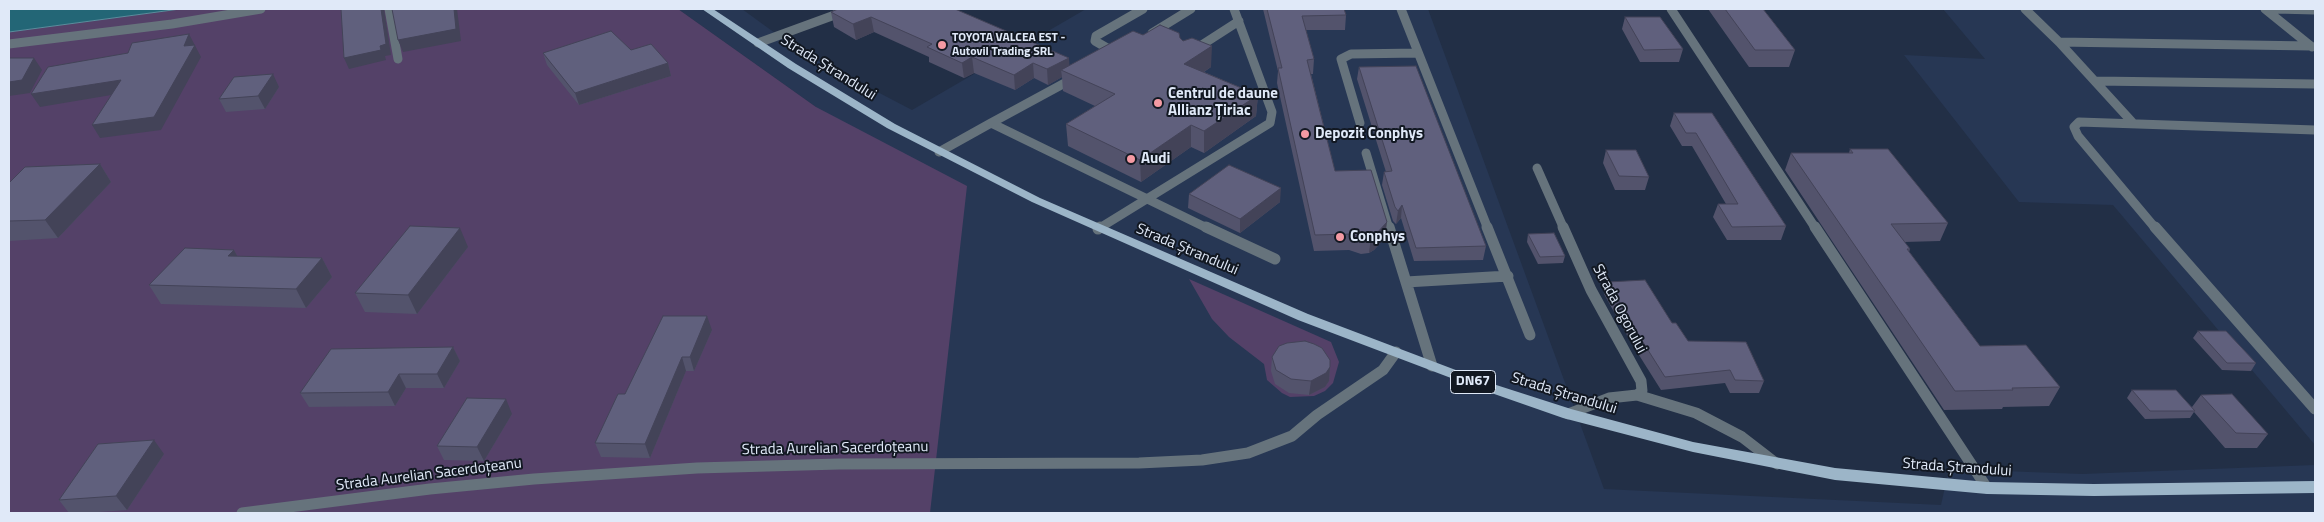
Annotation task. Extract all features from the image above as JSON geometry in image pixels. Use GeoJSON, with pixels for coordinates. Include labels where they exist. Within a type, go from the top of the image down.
{"type":"FeatureCollection","features":[{"type":"Feature","properties":{"kind":"main road","name":"Strada Ștrandului"},"geometry":{"type":"LineString","coordinates":[[707,9],[838,94],[939,152],[1098,229],[1303,317],[1432,366],[1568,414],[1693,447],[1844,475],[1987,488],[2094,490],[2315,487]]}},
{"type":"Feature","properties":{"kind":"street"},"geometry":{"type":"LineString","coordinates":[[9,44],[181,22],[261,9]]}},
{"type":"Feature","properties":{"kind":"street"},"geometry":{"type":"LineString","coordinates":[[389,9],[398,59]]}},
{"type":"Feature","properties":{"kind":"street"},"geometry":{"type":"LineString","coordinates":[[758,43],[851,9]]}},
{"type":"Feature","properties":{"kind":"street"},"geometry":{"type":"LineString","coordinates":[[1118,54],[1101,46],[1095,41],[1096,36],[1144,9]]}},
{"type":"Feature","properties":{"kind":"street"},"geometry":{"type":"LineString","coordinates":[[1142,39],[1192,9]]}},
{"type":"Feature","properties":{"kind":"street"},"geometry":{"type":"LineString","coordinates":[[1098,229],[1144,198],[1270,123],[1272,112],[1234,9]]}},
{"type":"Feature","properties":{"kind":"street"},"geometry":{"type":"LineString","coordinates":[[1401,9],[1530,335]]}},
{"type":"Feature","properties":{"kind":"street"},"geometry":{"type":"LineString","coordinates":[[1671,9],[1987,488]]}},
{"type":"Feature","properties":{"kind":"street"},"geometry":{"type":"LineString","coordinates":[[2025,9],[2059,42],[2133,122]]}},
{"type":"Feature","properties":{"kind":"street"},"geometry":{"type":"LineString","coordinates":[[2265,9],[2313,48]]}},
{"type":"Feature","properties":{"kind":"street"},"geometry":{"type":"LineString","coordinates":[[2276,9],[2315,10]]}},
{"type":"Feature","properties":{"kind":"street"},"geometry":{"type":"LineString","coordinates":[[1185,56],[1239,21]]}},
{"type":"Feature","properties":{"kind":"street"},"geometry":{"type":"LineString","coordinates":[[2059,42],[2313,48]]}},
{"type":"Feature","properties":{"kind":"street"},"geometry":{"type":"LineString","coordinates":[[1109,58],[1126,49]]}},
{"type":"Feature","properties":{"kind":"street"},"geometry":{"type":"LineString","coordinates":[[1360,123],[1341,59],[1351,54],[1418,53]]}},
{"type":"Feature","properties":{"kind":"street"},"geometry":{"type":"LineString","coordinates":[[939,152],[1084,72]]}},
{"type":"Feature","properties":{"kind":"street"},"geometry":{"type":"LineString","coordinates":[[2096,81],[2315,84]]}},
{"type":"Feature","properties":{"kind":"street"},"geometry":{"type":"LineString","coordinates":[[2315,130],[2094,121],[2079,122],[2074,127],[2078,136],[2126,194],[2315,409]]}},
{"type":"Feature","properties":{"kind":"street"},"geometry":{"type":"LineString","coordinates":[[991,123],[1144,198],[1275,259]]}},
{"type":"Feature","properties":{"kind":"street"},"geometry":{"type":"LineString","coordinates":[[1366,153],[1432,366]]}},
{"type":"Feature","properties":{"kind":"street","name":"Strada Ogorului"},"geometry":{"type":"LineString","coordinates":[[1537,168],[1591,290],[1641,381],[1642,391],[1637,395]]}},
{"type":"Feature","properties":{"kind":"street"},"geometry":{"type":"LineString","coordinates":[[1406,282],[1508,276]]}},
{"type":"Feature","properties":{"kind":"street","name":"Strada Aurelian Sacerdoțeanu"},"geometry":{"type":"LineString","coordinates":[[242,513],[430,489],[696,468],[839,464],[1139,463],[1202,460],[1248,452],[1292,436],[1317,415],[1383,370],[1396,352]]}},
{"type":"Feature","properties":{"kind":"street"},"geometry":{"type":"LineString","coordinates":[[1568,414],[1609,398],[1637,395],[1696,413],[1742,437],[1777,464]]}},
{"type":"Feature","properties":{"kind":"shaded area"},"geometry":{"type":"Polygon","coordinates":[[[9,9],[180,9],[9,32],[9,9]]]}},
{"type":"Feature","properties":{"kind":"shaded area"},"geometry":{"type":"Polygon","coordinates":[[[180,9],[678,9],[816,107],[967,186],[930,513],[9,513],[9,32],[180,9]]]}},
{"type":"Feature","properties":{"kind":"shaded area"},"geometry":{"type":"Polygon","coordinates":[[[678,9],[742,9],[801,52],[912,110],[1086,9],[1428,9],[1604,489],[1941,505],[1949,469],[2082,474],[2315,465],[2315,513],[930,513],[816,107],[678,9]]]}},
{"type":"Feature","properties":{"kind":"shaded area"},"geometry":{"type":"Polygon","coordinates":[[[1943,9],[2315,9],[2315,445],[2113,205],[2019,202],[1904,55],[1985,59],[1943,9]]]}},
{"type":"Feature","properties":{"kind":"shaded area"},"geometry":{"type":"Polygon","coordinates":[[[1189,279],[1331,342],[1339,362],[1333,383],[1325,391],[1314,396],[1290,397],[1282,393],[1267,380],[1264,364],[1229,337],[1212,319],[1189,279]]]}},
{"type":"Feature","properties":{"kind":"building"},"geometry":{"type":"Polygon","coordinates":[[[341,9],[381,9],[386,44],[380,46],[381,50],[344,58],[341,9]]]}},
{"type":"Feature","properties":{"kind":"building"},"geometry":{"type":"Polygon","coordinates":[[[392,9],[454,9],[456,29],[398,40],[392,9]]]}},
{"type":"Feature","properties":{"kind":"building"},"geometry":{"type":"Polygon","coordinates":[[[838,9],[955,9],[1069,58],[1047,69],[1033,63],[1014,75],[972,57],[962,63],[927,47],[932,44],[871,17],[853,24],[831,12],[838,9]]]}},
{"type":"Feature","properties":{"kind":"building"},"geometry":{"type":"Polygon","coordinates":[[[1267,9],[1344,9],[1346,15],[1302,16],[1314,59],[1307,60],[1335,171],[1371,170],[1387,222],[1371,237],[1363,238],[1351,234],[1315,235],[1278,68],[1282,68],[1267,9]]]}},
{"type":"Feature","properties":{"kind":"building"},"geometry":{"type":"Polygon","coordinates":[[[1725,9],[1763,9],[1795,50],[1755,50],[1725,9]]]}},
{"type":"Feature","properties":{"kind":"building"},"geometry":{"type":"Polygon","coordinates":[[[1625,17],[1660,17],[1683,49],[1644,50],[1625,17]]]}},
{"type":"Feature","properties":{"kind":"building","name":"Centrul de daune Allianz Țiriac"},"geometry":{"type":"Polygon","coordinates":[[[1160,25],[1179,33],[1183,41],[1192,38],[1212,46],[1184,64],[1258,95],[1204,131],[1191,125],[1140,160],[1066,124],[1115,94],[1061,70],[1133,31],[1143,35],[1160,25]]]}},
{"type":"Feature","properties":{"kind":"building"},"geometry":{"type":"Polygon","coordinates":[[[611,31],[631,50],[651,44],[668,63],[575,93],[543,53],[611,31]]]}},
{"type":"Feature","properties":{"kind":"building"},"geometry":{"type":"Polygon","coordinates":[[[189,34],[184,46],[195,45],[154,117],[92,125],[121,80],[31,94],[48,67],[128,53],[132,43],[189,34]]]}},
{"type":"Feature","properties":{"kind":"building"},"geometry":{"type":"Polygon","coordinates":[[[9,58],[34,58],[22,80],[9,82],[9,58]]]}},
{"type":"Feature","properties":{"kind":"building"},"geometry":{"type":"Polygon","coordinates":[[[1416,66],[1486,246],[1416,248],[1402,205],[1398,211],[1395,207],[1384,172],[1392,171],[1359,67],[1416,66]]]}},
{"type":"Feature","properties":{"kind":"building"},"geometry":{"type":"Polygon","coordinates":[[[273,74],[258,96],[219,99],[234,77],[273,74]]]}},
{"type":"Feature","properties":{"kind":"building"},"geometry":{"type":"Polygon","coordinates":[[[1674,113],[1712,113],[1786,226],[1732,227],[1718,204],[1738,204],[1696,133],[1686,133],[1674,113]]]}},
{"type":"Feature","properties":{"kind":"building"},"geometry":{"type":"Polygon","coordinates":[[[1850,149],[1888,149],[1948,223],[1891,224],[1910,249],[1907,249],[1980,346],[2026,345],[2060,387],[1955,391],[1791,153],[1853,153],[1850,149]]]}},
{"type":"Feature","properties":{"kind":"building"},"geometry":{"type":"Polygon","coordinates":[[[1606,150],[1636,150],[1649,177],[1619,176],[1606,150]]]}},
{"type":"Feature","properties":{"kind":"building"},"geometry":{"type":"Polygon","coordinates":[[[100,164],[45,220],[9,221],[9,183],[25,167],[100,164]]]}},
{"type":"Feature","properties":{"kind":"building"},"geometry":{"type":"Polygon","coordinates":[[[1229,165],[1281,188],[1240,219],[1189,194],[1229,165]]]}},
{"type":"Feature","properties":{"kind":"building"},"geometry":{"type":"Polygon","coordinates":[[[410,226],[460,228],[408,295],[355,293],[410,226]]]}},
{"type":"Feature","properties":{"kind":"building"},"geometry":{"type":"Polygon","coordinates":[[[1554,233],[1565,256],[1540,257],[1528,234],[1554,233]]]}},
{"type":"Feature","properties":{"kind":"building"},"geometry":{"type":"Polygon","coordinates":[[[185,248],[234,250],[228,256],[322,258],[296,289],[149,285],[185,248]]]}},
{"type":"Feature","properties":{"kind":"building"},"geometry":{"type":"Polygon","coordinates":[[[1645,280],[1672,323],[1676,323],[1688,341],[1746,342],[1764,381],[1735,380],[1730,370],[1665,377],[1608,282],[1645,280]]]}},
{"type":"Feature","properties":{"kind":"building"},"geometry":{"type":"Polygon","coordinates":[[[663,316],[707,316],[690,357],[682,357],[645,444],[595,443],[618,394],[625,394],[663,316]]]}},
{"type":"Feature","properties":{"kind":"building"},"geometry":{"type":"Polygon","coordinates":[[[2198,331],[2226,331],[2256,363],[2227,363],[2198,331]]]}},
{"type":"Feature","properties":{"kind":"building"},"geometry":{"type":"Polygon","coordinates":[[[1305,341],[1322,348],[1330,360],[1330,367],[1326,373],[1311,381],[1291,379],[1276,370],[1272,357],[1279,346],[1305,341]]]}},
{"type":"Feature","properties":{"kind":"building"},"geometry":{"type":"Polygon","coordinates":[[[453,347],[437,374],[399,374],[388,392],[300,393],[331,349],[453,347]]]}},
{"type":"Feature","properties":{"kind":"building"},"geometry":{"type":"Polygon","coordinates":[[[2132,390],[2176,390],[2195,411],[2150,411],[2132,390]]]}},
{"type":"Feature","properties":{"kind":"building"},"geometry":{"type":"Polygon","coordinates":[[[2232,394],[2268,434],[2236,433],[2201,395],[2232,394]]]}},
{"type":"Feature","properties":{"kind":"building"},"geometry":{"type":"Polygon","coordinates":[[[467,398],[506,399],[477,447],[437,446],[467,398]]]}},
{"type":"Feature","properties":{"kind":"building"},"geometry":{"type":"Polygon","coordinates":[[[154,440],[116,496],[59,500],[98,444],[154,440]]]}},
{"type":"Feature","properties":{"kind":"place","name":"TOYOTA VALCEA EST - Autovil Trading SRL"},"geometry":{"type":"Point","coordinates":[942,45]}},
{"type":"Feature","properties":{"kind":"place","name":"Centrul de daune Allianz Țiriac"},"geometry":{"type":"Point","coordinates":[1158,103]}},
{"type":"Feature","properties":{"kind":"place","name":"Depozit Conphys"},"geometry":{"type":"Point","coordinates":[1305,134]}},
{"type":"Feature","properties":{"kind":"place","name":"Audi"},"geometry":{"type":"Point","coordinates":[1131,159]}},
{"type":"Feature","properties":{"kind":"place","name":"Conphys"},"geometry":{"type":"Point","coordinates":[1340,237]}}]}
